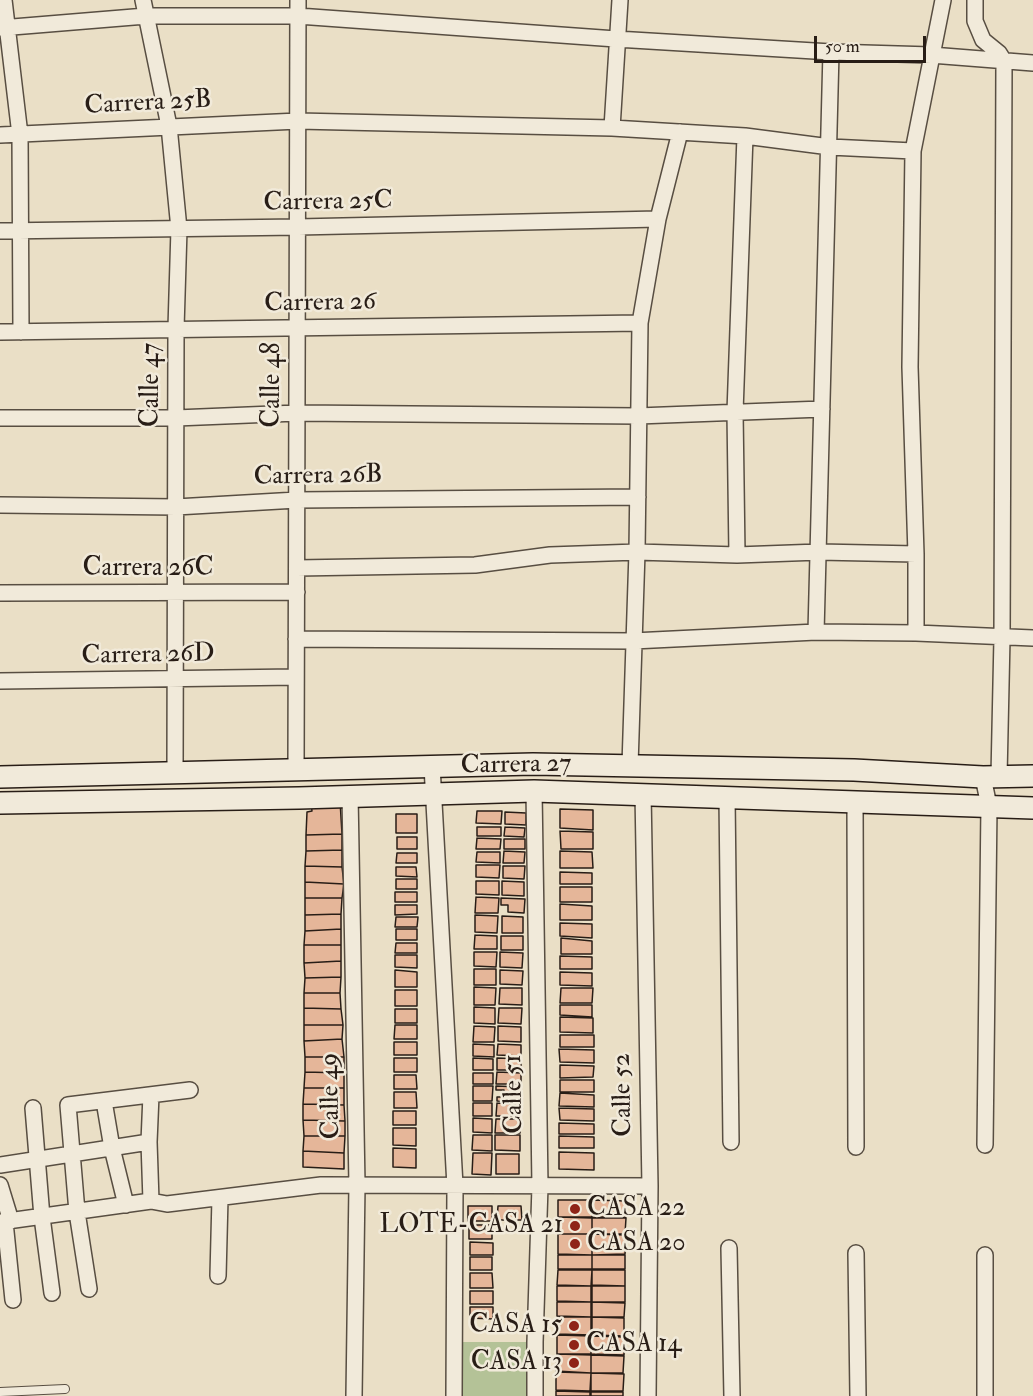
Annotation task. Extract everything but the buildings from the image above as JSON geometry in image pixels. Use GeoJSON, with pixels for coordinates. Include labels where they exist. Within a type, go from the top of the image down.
{"type":"FeatureCollection","features":[{"type":"Feature","properties":{"kind":"street"},"geometry":{"type":"LineString","coordinates":[[4,0],[4,28],[20,135],[21,332]]}},
{"type":"Feature","properties":{"kind":"street","name":"Calle 47"},"geometry":{"type":"LineString","coordinates":[[142,0],[169,126],[179,229],[176,328],[175,772]]}},
{"type":"Feature","properties":{"kind":"street","name":"Calle 48"},"geometry":{"type":"LineString","coordinates":[[296,770],[298,0]]}},
{"type":"Feature","properties":{"kind":"street"},"geometry":{"type":"LineString","coordinates":[[612,128],[620,0]]}},
{"type":"Feature","properties":{"kind":"street"},"geometry":{"type":"LineString","coordinates":[[916,633],[910,368],[913,150],[943,0]]}},
{"type":"Feature","properties":{"kind":"street"},"geometry":{"type":"LineString","coordinates":[[975,0],[975,21],[984,40],[999,53],[1004,61],[1002,638],[989,806],[985,1145]]}},
{"type":"Feature","properties":{"kind":"street"},"geometry":{"type":"LineString","coordinates":[[4,28],[146,16],[298,16],[616,39],[831,52],[931,55],[1033,63]]}},
{"type":"Feature","properties":{"kind":"street"},"geometry":{"type":"LineString","coordinates":[[816,632],[831,52]]}},
{"type":"Feature","properties":{"kind":"street","name":"Carrera 25B"},"geometry":{"type":"LineString","coordinates":[[0,135],[298,122],[612,128],[745,136],[830,147],[913,150]]}},
{"type":"Feature","properties":{"kind":"street"},"geometry":{"type":"LineString","coordinates":[[630,765],[637,552],[640,323],[658,219],[680,132]]}},
{"type":"Feature","properties":{"kind":"street"},"geometry":{"type":"LineString","coordinates":[[736,555],[735,412],[745,136]]}},
{"type":"Feature","properties":{"kind":"street","name":"Carrera 25C"},"geometry":{"type":"LineString","coordinates":[[0,231],[658,219]]}},
{"type":"Feature","properties":{"kind":"street","name":"Carrera 26"},"geometry":{"type":"LineString","coordinates":[[0,332],[640,323]]}},
{"type":"Feature","properties":{"kind":"street"},"geometry":{"type":"LineString","coordinates":[[0,418],[176,418],[297,413],[638,416],[822,409]]}},
{"type":"Feature","properties":{"kind":"street","name":"Carrera 26B"},"geometry":{"type":"LineString","coordinates":[[0,505],[176,507],[297,500],[638,497]]}},
{"type":"Feature","properties":{"kind":"street"},"geometry":{"type":"LineString","coordinates":[[297,568],[475,565],[549,555],[637,552],[736,555],[819,552],[916,554]]}},
{"type":"Feature","properties":{"kind":"street","name":"Carrera 26C"},"geometry":{"type":"LineString","coordinates":[[0,593],[297,592]]}},
{"type":"Feature","properties":{"kind":"street"},"geometry":{"type":"LineString","coordinates":[[296,639],[633,641],[816,632],[1033,638]]}},
{"type":"Feature","properties":{"kind":"street","name":"Carrera 26D"},"geometry":{"type":"LineString","coordinates":[[0,681],[296,677]]}},
{"type":"Feature","properties":{"kind":"street","name":"Carrera 27"},"geometry":{"type":"LineString","coordinates":[[0,777],[432,766],[630,765],[1033,776]]}},
{"type":"Feature","properties":{"kind":"street"},"geometry":{"type":"LineString","coordinates":[[432,766],[455,1185],[454,1396]]}},
{"type":"Feature","properties":{"kind":"street","name":"Carrera 27"},"geometry":{"type":"LineString","coordinates":[[0,803],[534,791],[1033,808]]}},
{"type":"Feature","properties":{"kind":"street","name":"Calle 51"},"geometry":{"type":"LineString","coordinates":[[534,791],[540,1186],[535,1396]]}},
{"type":"Feature","properties":{"kind":"street","name":"Calle 52"},"geometry":{"type":"LineString","coordinates":[[643,793],[650,1186],[648,1396]]}},
{"type":"Feature","properties":{"kind":"street","name":"Calle 49"},"geometry":{"type":"LineString","coordinates":[[350,795],[357,1185],[354,1396]]}},
{"type":"Feature","properties":{"kind":"street"},"geometry":{"type":"LineString","coordinates":[[727,796],[731,1142]]}},
{"type":"Feature","properties":{"kind":"street"},"geometry":{"type":"LineString","coordinates":[[855,801],[856,1147]]}},
{"type":"Feature","properties":{"kind":"street"},"geometry":{"type":"LineString","coordinates":[[89,1289],[77,1212],[68,1105],[190,1090]]}},
{"type":"Feature","properties":{"kind":"street"},"geometry":{"type":"LineString","coordinates":[[151,1095],[151,1202]]}},
{"type":"Feature","properties":{"kind":"street"},"geometry":{"type":"LineString","coordinates":[[104,1101],[112,1148],[126,1205]]}},
{"type":"Feature","properties":{"kind":"street"},"geometry":{"type":"LineString","coordinates":[[33,1108],[42,1217],[52,1293]]}},
{"type":"Feature","properties":{"kind":"street"},"geometry":{"type":"LineString","coordinates":[[0,1166],[150,1142]]}},
{"type":"Feature","properties":{"kind":"street"},"geometry":{"type":"LineString","coordinates":[[0,1185],[6,1222],[13,1300]]}},
{"type":"Feature","properties":{"kind":"street"},"geometry":{"type":"LineString","coordinates":[[6,1222],[151,1202],[167,1204],[321,1185],[650,1186]]}},
{"type":"Feature","properties":{"kind":"street"},"geometry":{"type":"LineString","coordinates":[[218,1276],[220,1198]]}},
{"type":"Feature","properties":{"kind":"street"},"geometry":{"type":"LineString","coordinates":[[729,1248],[732,1396]]}},
{"type":"Feature","properties":{"kind":"street"},"geometry":{"type":"LineString","coordinates":[[856,1253],[858,1396]]}},
{"type":"Feature","properties":{"kind":"street"},"geometry":{"type":"LineString","coordinates":[[986,1255],[986,1396]]}},
{"type":"Feature","properties":{"kind":"lane"},"geometry":{"type":"LineString","coordinates":[[0,1392],[64,1389]]}},
{"type":"Feature","properties":{"kind":"green space"},"geometry":{"type":"Polygon","coordinates":[[[454,1342],[535,1342],[536,1396],[454,1396],[454,1342]]]}},
{"type":"Feature","properties":{"kind":"place","name":"CASA 22"},"geometry":{"type":"Point","coordinates":[575,1209]}},
{"type":"Feature","properties":{"kind":"place","name":"LOTE-CASA 21"},"geometry":{"type":"Point","coordinates":[575,1226]}},
{"type":"Feature","properties":{"kind":"place","name":"CASA 20"},"geometry":{"type":"Point","coordinates":[575,1244]}},
{"type":"Feature","properties":{"kind":"place","name":"CASA 15"},"geometry":{"type":"Point","coordinates":[574,1326]}},
{"type":"Feature","properties":{"kind":"place","name":"CASA 14"},"geometry":{"type":"Point","coordinates":[574,1345]}},
{"type":"Feature","properties":{"kind":"place","name":"CASA 13"},"geometry":{"type":"Point","coordinates":[574,1363]}}]}
